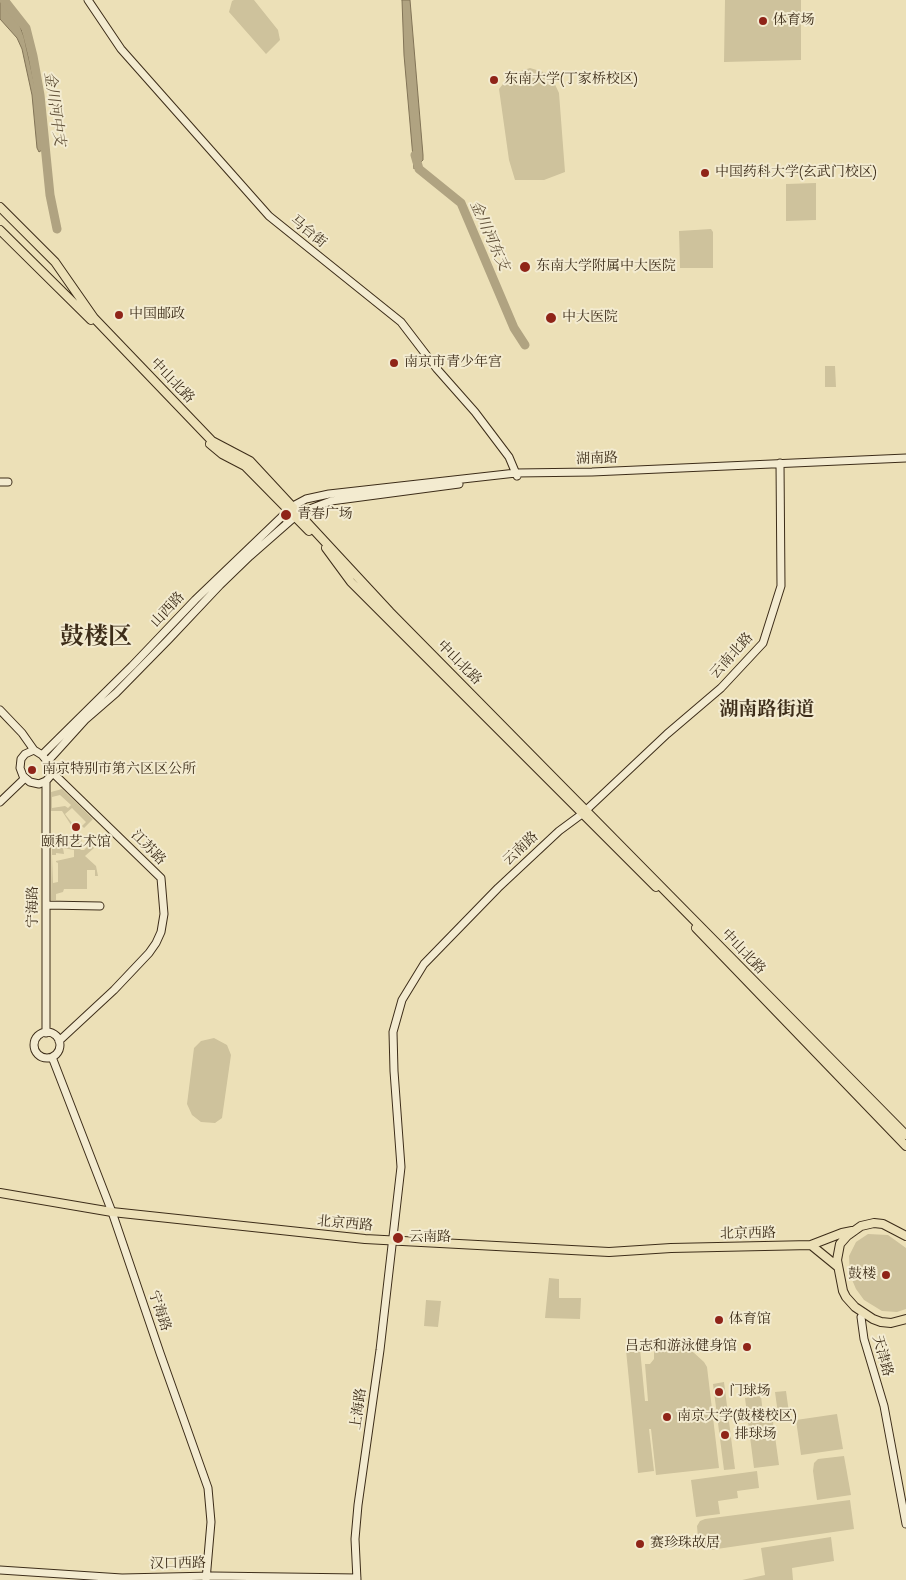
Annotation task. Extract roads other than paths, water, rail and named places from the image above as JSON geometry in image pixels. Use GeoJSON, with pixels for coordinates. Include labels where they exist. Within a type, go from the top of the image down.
{"type":"FeatureCollection","features":[{"type":"Feature","properties":{"kind":"main road","name":"中山北路"},"geometry":{"type":"LineString","coordinates":[[0,207],[55,262],[94,318],[212,441],[250,461],[294,511],[390,612],[584,812],[906,1135]]}},
{"type":"Feature","properties":{"kind":"main road","name":"中山北路"},"geometry":{"type":"LineString","coordinates":[[0,230],[92,321],[210,443],[222,454],[245,466],[294,511]]}},
{"type":"Feature","properties":{"kind":"main road","name":"中山北路"},"geometry":{"type":"LineString","coordinates":[[584,812],[906,1146]]}},
{"type":"Feature","properties":{"kind":"main road","name":"北京西路"},"geometry":{"type":"LineString","coordinates":[[0,1193],[112,1212],[393,1241],[609,1252],[671,1248],[811,1245],[852,1231],[866,1224],[878,1223],[889,1226],[906,1236]]}},
{"type":"Feature","properties":{"kind":"main road"},"geometry":{"type":"LineString","coordinates":[[852,1231],[838,1248],[838,1267],[846,1297],[864,1314],[881,1322],[891,1323],[906,1319]]}},
{"type":"Feature","properties":{"kind":"main road"},"geometry":{"type":"LineString","coordinates":[[811,1245],[838,1267]]}},
{"type":"Feature","properties":{"kind":"street","name":"马台街"},"geometry":{"type":"LineString","coordinates":[[88,0],[120,49],[269,216],[401,322],[437,369],[475,412],[509,457],[516,475]]}},
{"type":"Feature","properties":{"kind":"street","name":"湖南路"},"geometry":{"type":"LineString","coordinates":[[294,511],[331,501],[516,475],[593,476],[906,458]]}},
{"type":"Feature","properties":{"kind":"street","name":"湖南路"},"geometry":{"type":"LineString","coordinates":[[780,466],[906,463]]}},
{"type":"Feature","properties":{"kind":"street","name":"云南北路"},"geometry":{"type":"LineString","coordinates":[[584,812],[667,734],[721,688],[763,643],[781,586],[780,466]]}},
{"type":"Feature","properties":{"kind":"street","name":"山西路"},"geometry":{"type":"LineString","coordinates":[[45,758],[195,600],[294,511]]}},
{"type":"Feature","properties":{"kind":"street"},"geometry":{"type":"LineString","coordinates":[[0,710],[22,733],[34,750],[45,758]]}},
{"type":"Feature","properties":{"kind":"street"},"geometry":{"type":"LineString","coordinates":[[34,750],[26,754],[20,762],[20,771],[24,779],[36,784],[46,781],[53,773]]}},
{"type":"Feature","properties":{"kind":"street","name":"江苏路"},"geometry":{"type":"LineString","coordinates":[[45,758],[51,766],[53,773],[160,878],[164,914],[161,932],[149,953],[114,990],[59,1041]]}},
{"type":"Feature","properties":{"kind":"street"},"geometry":{"type":"LineString","coordinates":[[0,802],[24,779]]}},
{"type":"Feature","properties":{"kind":"street","name":"宁海路"},"geometry":{"type":"LineString","coordinates":[[46,781],[46,1033]]}},
{"type":"Feature","properties":{"kind":"street","name":"云南路"},"geometry":{"type":"LineString","coordinates":[[393,1241],[401,1167],[393,1032],[402,1000],[424,964],[470,915],[559,831],[584,812]]}},
{"type":"Feature","properties":{"kind":"street"},"geometry":{"type":"LineString","coordinates":[[46,905],[100,906]]}},
{"type":"Feature","properties":{"kind":"street"},"geometry":{"type":"LineString","coordinates":[[46,1033],[54,1035],[59,1041],[59,1049],[52,1057],[41,1056],[34,1048],[38,1036],[46,1033]]}},
{"type":"Feature","properties":{"kind":"street","name":"宁海路"},"geometry":{"type":"LineString","coordinates":[[52,1057],[112,1212],[208,1488],[211,1522],[206,1578]]}},
{"type":"Feature","properties":{"kind":"street","name":"上海路"},"geometry":{"type":"LineString","coordinates":[[357,1579],[356,1539],[358,1505],[393,1241]]}},
{"type":"Feature","properties":{"kind":"street","name":"天津路"},"geometry":{"type":"LineString","coordinates":[[864,1314],[861,1317],[864,1339],[884,1406],[906,1524]]}},
{"type":"Feature","properties":{"kind":"street","name":"汉口西路"},"geometry":{"type":"LineString","coordinates":[[0,1570],[122,1578],[357,1579]]}},
{"type":"Feature","properties":{"kind":"waterway","name":"金川河中支"},"geometry":{"type":"LineString","coordinates":[[4,0],[26,28],[33,56],[40,95],[50,195],[57,229]]}},
{"type":"Feature","properties":{"kind":"waterway","name":"金川河东支"},"geometry":{"type":"LineString","coordinates":[[415,155],[419,169],[461,203],[514,328],[525,345]]}},
{"type":"Feature","properties":{"kind":"place","name":"体育场"},"geometry":{"type":"Point","coordinates":[763,21]}},
{"type":"Feature","properties":{"kind":"place","name":"东南大学(丁家桥校区)"},"geometry":{"type":"Point","coordinates":[494,80]}},
{"type":"Feature","properties":{"kind":"place","name":"中国药科大学(玄武门校区)"},"geometry":{"type":"Point","coordinates":[705,173]}},
{"type":"Feature","properties":{"kind":"place","name":"东南大学附属中大医院"},"geometry":{"type":"Point","coordinates":[525,267]}},
{"type":"Feature","properties":{"kind":"place","name":"中国邮政"},"geometry":{"type":"Point","coordinates":[119,315]}},
{"type":"Feature","properties":{"kind":"place","name":"中大医院"},"geometry":{"type":"Point","coordinates":[551,318]}},
{"type":"Feature","properties":{"kind":"place","name":"南京市青少年宫"},"geometry":{"type":"Point","coordinates":[394,363]}},
{"type":"Feature","properties":{"kind":"place","name":"青春广场"},"geometry":{"type":"Point","coordinates":[286,515]}},
{"type":"Feature","properties":{"kind":"place","name":"南京特别市第六区区公所"},"geometry":{"type":"Point","coordinates":[32,770]}},
{"type":"Feature","properties":{"kind":"place","name":"颐和艺术馆"},"geometry":{"type":"Point","coordinates":[76,827]}},
{"type":"Feature","properties":{"kind":"place","name":"云南路"},"geometry":{"type":"Point","coordinates":[398,1238]}},
{"type":"Feature","properties":{"kind":"place","name":"鼓楼"},"geometry":{"type":"Point","coordinates":[886,1275]}},
{"type":"Feature","properties":{"kind":"place","name":"体育馆"},"geometry":{"type":"Point","coordinates":[719,1320]}},
{"type":"Feature","properties":{"kind":"place","name":"吕志和游泳健身馆"},"geometry":{"type":"Point","coordinates":[747,1347]}},
{"type":"Feature","properties":{"kind":"place","name":"门球场"},"geometry":{"type":"Point","coordinates":[719,1392]}},
{"type":"Feature","properties":{"kind":"place","name":"南京大学(鼓楼校区)"},"geometry":{"type":"Point","coordinates":[667,1417]}},
{"type":"Feature","properties":{"kind":"place","name":"排球场"},"geometry":{"type":"Point","coordinates":[725,1435]}},
{"type":"Feature","properties":{"kind":"place","name":"赛珍珠故居"},"geometry":{"type":"Point","coordinates":[640,1544]}},
{"type":"Feature","properties":{"kind":"district","name":"鼓楼区"},"geometry":{"type":"Point","coordinates":[96,638]}},
{"type":"Feature","properties":{"kind":"district","name":"湖南路街道"},"geometry":{"type":"Point","coordinates":[767,710]}}]}
